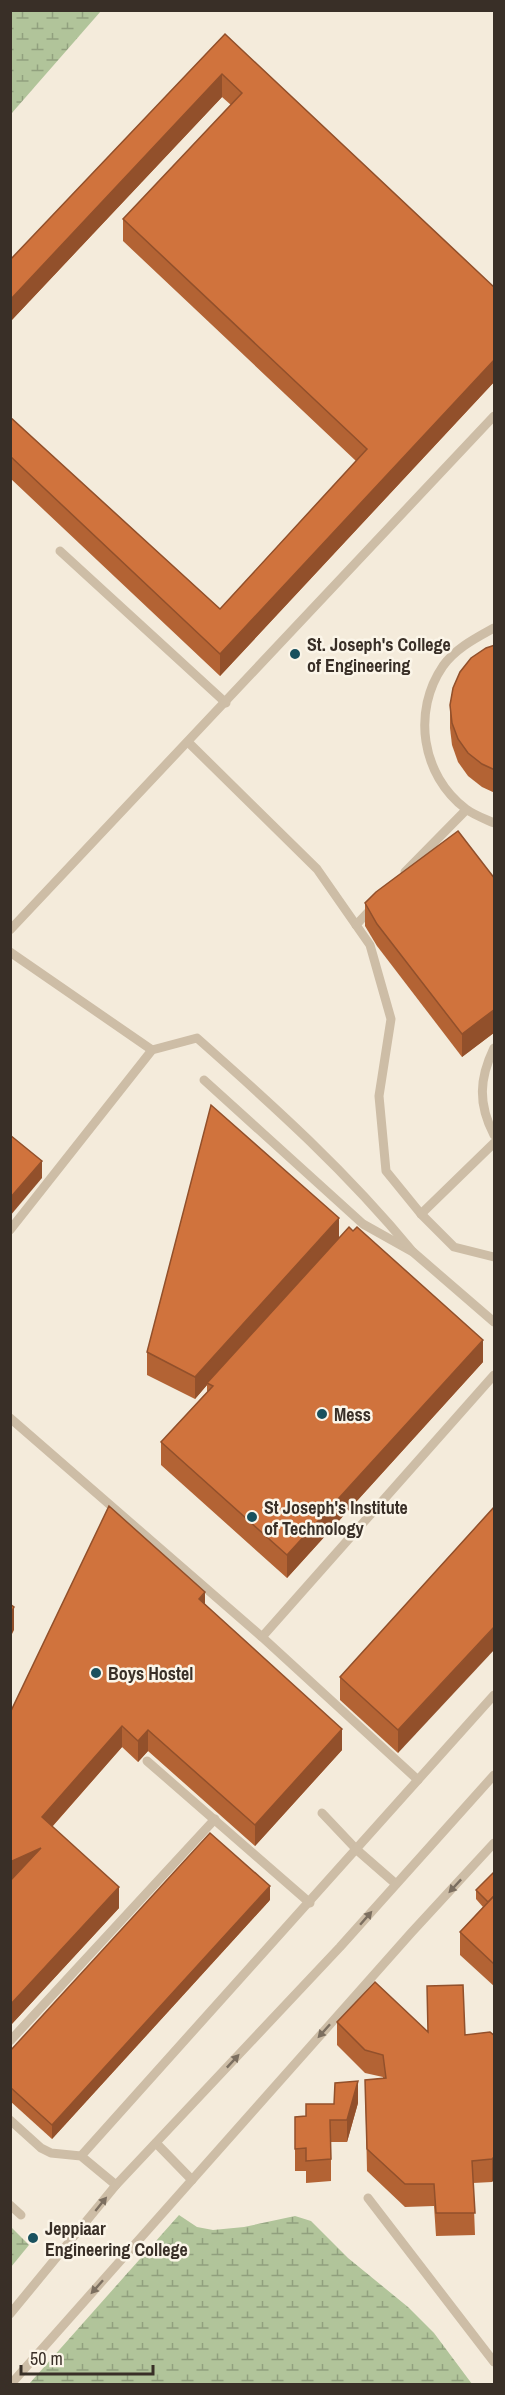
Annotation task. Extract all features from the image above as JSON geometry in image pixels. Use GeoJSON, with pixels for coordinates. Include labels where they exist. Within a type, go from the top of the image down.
{"type":"FeatureCollection","features":[{"type":"Feature","properties":{"kind":"lane"},"geometry":{"type":"LineString","coordinates":[[10,930],[189,743],[495,416]]}},
{"type":"Feature","properties":{"kind":"lane"},"geometry":{"type":"LineString","coordinates":[[60,551],[226,703]]}},
{"type":"Feature","properties":{"kind":"lane"},"geometry":{"type":"LineString","coordinates":[[495,628],[467,642],[444,665],[429,694],[424,726],[429,758],[443,787],[466,810],[495,823]]}},
{"type":"Feature","properties":{"kind":"lane"},"geometry":{"type":"LineString","coordinates":[[189,743],[317,868],[370,945],[391,1019],[379,1096],[386,1171],[421,1214],[454,1247],[495,1257]]}},
{"type":"Feature","properties":{"kind":"lane"},"geometry":{"type":"LineString","coordinates":[[402,876],[466,810]]}},
{"type":"Feature","properties":{"kind":"lane"},"geometry":{"type":"LineString","coordinates":[[356,925],[379,900]]}},
{"type":"Feature","properties":{"kind":"lane"},"geometry":{"type":"LineString","coordinates":[[10,952],[152,1050]]}},
{"type":"Feature","properties":{"kind":"lane"},"geometry":{"type":"LineString","coordinates":[[10,1230],[152,1050],[197,1038],[303,1132],[374,1205],[413,1252],[495,1322]]}},
{"type":"Feature","properties":{"kind":"lane"},"geometry":{"type":"LineString","coordinates":[[495,1048],[487,1064],[481,1094],[488,1122],[495,1135]]}},
{"type":"Feature","properties":{"kind":"lane"},"geometry":{"type":"LineString","coordinates":[[204,1080],[363,1224],[413,1252]]}},
{"type":"Feature","properties":{"kind":"lane"},"geometry":{"type":"LineString","coordinates":[[421,1214],[495,1143]]}},
{"type":"Feature","properties":{"kind":"lane"},"geometry":{"type":"LineString","coordinates":[[355,1233],[363,1224]]}},
{"type":"Feature","properties":{"kind":"lane"},"geometry":{"type":"LineString","coordinates":[[262,1637],[495,1376]]}},
{"type":"Feature","properties":{"kind":"lane"},"geometry":{"type":"LineString","coordinates":[[10,1418],[262,1637],[418,1780]]}},
{"type":"Feature","properties":{"kind":"lane"},"geometry":{"type":"LineString","coordinates":[[81,2156],[495,1695]]}},
{"type":"Feature","properties":{"kind":"lane"},"geometry":{"type":"LineString","coordinates":[[147,1761],[310,1903]]}},
{"type":"Feature","properties":{"kind":"lane"},"geometry":{"type":"LineString","coordinates":[[10,2314],[117,2185],[340,1947],[495,1775]]}},
{"type":"Feature","properties":{"kind":"lane"},"geometry":{"type":"LineString","coordinates":[[322,1813],[357,1850],[396,1884]]}},
{"type":"Feature","properties":{"kind":"lane"},"geometry":{"type":"LineString","coordinates":[[10,2041],[215,1819]]}},
{"type":"Feature","properties":{"kind":"lane"},"geometry":{"type":"LineString","coordinates":[[11,2385],[403,1942],[495,1843]]}},
{"type":"Feature","properties":{"kind":"lane"},"geometry":{"type":"LineString","coordinates":[[10,2120],[46,2151],[81,2156],[117,2185]]}},
{"type":"Feature","properties":{"kind":"lane"},"geometry":{"type":"LineString","coordinates":[[156,2143],[192,2180]]}},
{"type":"Feature","properties":{"kind":"lane"},"geometry":{"type":"LineString","coordinates":[[368,2198],[495,2362]]}},
{"type":"Feature","properties":{"kind":"lane"},"geometry":{"type":"LineString","coordinates":[[10,2205],[21,2215]]}},
{"type":"Feature","properties":{"kind":"green space"},"geometry":{"type":"Polygon","coordinates":[[[10,11],[101,11],[11,114],[10,11]]]}},
{"type":"Feature","properties":{"kind":"green space"},"geometry":{"type":"Polygon","coordinates":[[[179,2215],[197,2227],[213,2230],[244,2227],[295,2216],[311,2221],[348,2258],[408,2307],[434,2333],[472,2384],[29,2384],[179,2215]]]}},
{"type":"Feature","properties":{"kind":"green space"},"geometry":{"type":"Polygon","coordinates":[[[11,2227],[29,2245],[10,2267],[11,2227]]]}},
{"type":"Feature","properties":{"kind":"building"},"geometry":{"type":"Polygon","coordinates":[[[225,34],[495,288],[495,359],[220,654],[10,456],[10,417],[220,609],[367,449],[123,219],[242,93],[222,74],[10,300],[10,260],[225,34]]]}},
{"type":"Feature","properties":{"kind":"building"},"geometry":{"type":"Polygon","coordinates":[[[495,645],[495,770],[482,764],[468,753],[458,739],[452,723],[450,705],[453,688],[460,672],[471,658],[495,645]]]}},
{"type":"Feature","properties":{"kind":"building"},"geometry":{"type":"Polygon","coordinates":[[[458,831],[495,879],[495,1009],[462,1034],[377,924],[365,903],[376,892],[458,831]]]}},
{"type":"Feature","properties":{"kind":"building"},"geometry":{"type":"Polygon","coordinates":[[[211,1105],[339,1218],[195,1377],[147,1352],[211,1105]]]}},
{"type":"Feature","properties":{"kind":"building"},"geometry":{"type":"Polygon","coordinates":[[[10,1135],[42,1161],[10,1198],[10,1135]]]}},
{"type":"Feature","properties":{"kind":"building","name":"Mess"},"geometry":{"type":"Polygon","coordinates":[[[349,1227],[353,1231],[357,1227],[483,1340],[287,1555],[161,1442],[213,1386],[207,1383],[349,1227]]]}},
{"type":"Feature","properties":{"kind":"building"},"geometry":{"type":"Polygon","coordinates":[[[109,1506],[205,1592],[199,1599],[342,1729],[255,1825],[148,1730],[138,1741],[122,1726],[42,1817],[119,1887],[10,2005],[10,1881],[41,1848],[10,1862],[10,1713],[109,1506]]]}},
{"type":"Feature","properties":{"kind":"building"},"geometry":{"type":"Polygon","coordinates":[[[495,1506],[495,1626],[398,1730],[340,1677],[495,1506]]]}},
{"type":"Feature","properties":{"kind":"building"},"geometry":{"type":"Polygon","coordinates":[[[210,1833],[270,1886],[52,2125],[10,2087],[10,2051],[210,1833]]]}},
{"type":"Feature","properties":{"kind":"building"},"geometry":{"type":"Polygon","coordinates":[[[495,1871],[495,1895],[488,1902],[476,1890],[495,1871]]]}},
{"type":"Feature","properties":{"kind":"building"},"geometry":{"type":"Polygon","coordinates":[[[495,1895],[495,1965],[460,1932],[495,1895]]]}},
{"type":"Feature","properties":{"kind":"building"},"geometry":{"type":"Polygon","coordinates":[[[375,1982],[428,2032],[427,1986],[463,1985],[465,2035],[490,2032],[495,2036],[495,2156],[492,2159],[472,2161],[475,2213],[436,2213],[434,2184],[405,2184],[367,2149],[365,2080],[386,2078],[383,2055],[365,2050],[337,2022],[375,1982]]]}},
{"type":"Feature","properties":{"kind":"building"},"geometry":{"type":"Polygon","coordinates":[[[358,2081],[347,2120],[330,2120],[331,2159],[306,2161],[306,2148],[295,2149],[295,2117],[306,2116],[306,2104],[334,2104],[335,2083],[358,2081]]]}},
{"type":"Feature","properties":{"kind":"place","name":"St. Joseph's College of Engineering"},"geometry":{"type":"Point","coordinates":[295,654]}},
{"type":"Feature","properties":{"kind":"place","name":"Mess"},"geometry":{"type":"Point","coordinates":[322,1414]}},
{"type":"Feature","properties":{"kind":"place","name":"St Joseph's Institute of Technology"},"geometry":{"type":"Point","coordinates":[252,1517]}},
{"type":"Feature","properties":{"kind":"place","name":"Boys Hostel"},"geometry":{"type":"Point","coordinates":[96,1673]}},
{"type":"Feature","properties":{"kind":"place","name":"Jeppiaar Engineering College"},"geometry":{"type":"Point","coordinates":[33,2238]}}]}
